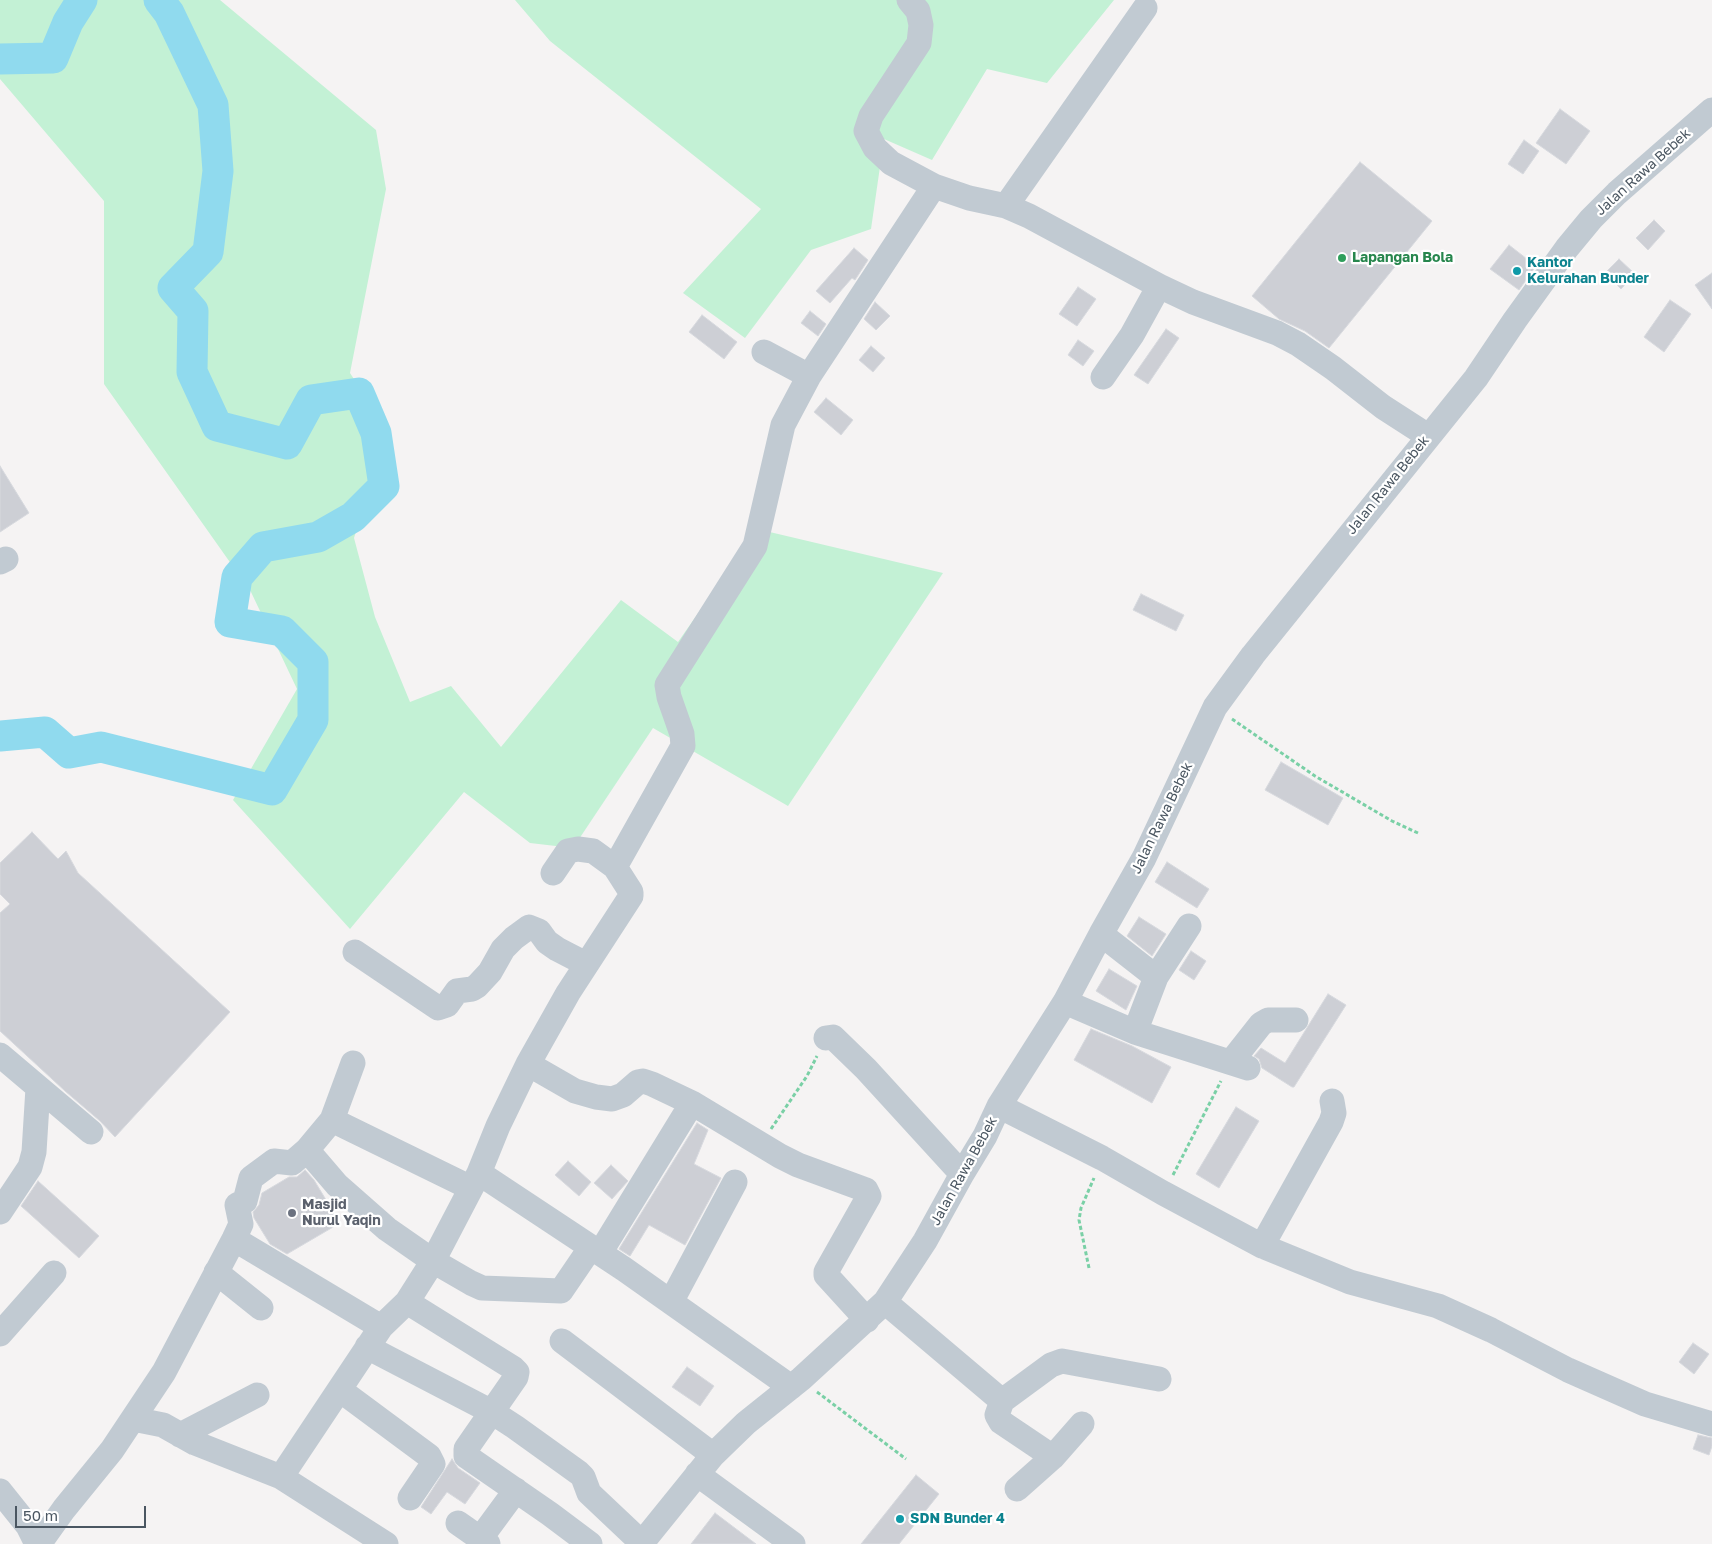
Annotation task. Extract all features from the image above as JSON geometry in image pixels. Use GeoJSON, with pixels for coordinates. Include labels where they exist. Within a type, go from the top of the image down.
{"type":"FeatureCollection","features":[{"type":"Feature","properties":{"kind":"street"},"geometry":{"type":"LineString","coordinates":[[909,0],[918,11],[921,25],[919,43],[871,116],[866,131],[875,148],[891,162],[934,186],[969,198],[1006,206],[1029,216],[1159,286],[1193,302],[1277,333],[1298,344],[1333,368],[1383,407],[1428,436]]}},
{"type":"Feature","properties":{"kind":"street"},"geometry":{"type":"LineString","coordinates":[[1006,206],[1145,8]]}},
{"type":"Feature","properties":{"kind":"street","name":"Jalan Rawa Bebek"},"geometry":{"type":"LineString","coordinates":[[643,1543],[713,1455],[746,1423],[796,1383],[885,1302],[925,1241],[985,1136],[999,1106],[1065,1002],[1100,934],[1144,858],[1215,707],[1259,647],[1476,378],[1567,248],[1591,219],[1617,193],[1712,110]]}},
{"type":"Feature","properties":{"kind":"street"},"geometry":{"type":"LineString","coordinates":[[615,867],[683,746],[682,734],[669,697],[668,685],[754,546],[783,425],[809,376],[934,186]]}},
{"type":"Feature","properties":{"kind":"street"},"geometry":{"type":"LineString","coordinates":[[1103,377],[1132,335],[1159,286]]}},
{"type":"Feature","properties":{"kind":"street"},"geometry":{"type":"LineString","coordinates":[[764,352],[809,376]]}},
{"type":"Feature","properties":{"kind":"street"},"geometry":{"type":"LineString","coordinates":[[282,1477],[374,1337],[407,1302],[433,1261],[475,1180],[498,1126],[528,1064],[586,964],[631,896],[631,892],[615,867],[593,851],[578,849],[568,851],[553,873]]}},
{"type":"Feature","properties":{"kind":"street"},"geometry":{"type":"LineString","coordinates":[[1135,1032],[1156,977],[1189,926]]}},
{"type":"Feature","properties":{"kind":"street"},"geometry":{"type":"LineString","coordinates":[[355,952],[438,1008],[447,1005],[456,990],[472,990],[484,980],[503,949],[529,927],[539,931],[547,942],[557,950],[586,964]]}},
{"type":"Feature","properties":{"kind":"street"},"geometry":{"type":"LineString","coordinates":[[1100,934],[1156,977]]}},
{"type":"Feature","properties":{"kind":"street"},"geometry":{"type":"LineString","coordinates":[[1065,1002],[1135,1032],[1239,1065],[1261,1024],[1268,1020],[1296,1020]]}},
{"type":"Feature","properties":{"kind":"street"},"geometry":{"type":"LineString","coordinates":[[826,1038],[833,1037],[866,1069],[962,1174]]}},
{"type":"Feature","properties":{"kind":"street"},"geometry":{"type":"LineString","coordinates":[[0,1055],[91,1132]]}},
{"type":"Feature","properties":{"kind":"street"},"geometry":{"type":"LineString","coordinates":[[0,1491],[28,1526],[38,1544],[112,1450],[164,1372],[241,1224],[237,1205],[245,1201],[251,1178],[274,1161],[292,1163],[307,1150],[332,1120],[353,1063]]}},
{"type":"Feature","properties":{"kind":"street"},"geometry":{"type":"LineString","coordinates":[[528,1064],[575,1091],[596,1097],[612,1099],[623,1095],[638,1082],[643,1081],[692,1103],[798,1165],[866,1190],[868,1196],[826,1275],[867,1320]]}},
{"type":"Feature","properties":{"kind":"street"},"geometry":{"type":"LineString","coordinates":[[0,1212],[30,1167],[34,1152],[38,1088]]}},
{"type":"Feature","properties":{"kind":"street"},"geometry":{"type":"LineString","coordinates":[[1262,1246],[1332,1122],[1334,1113],[1332,1101]]}},
{"type":"Feature","properties":{"kind":"street"},"geometry":{"type":"LineString","coordinates":[[307,1150],[336,1185],[403,1241],[471,1283],[482,1288],[561,1291],[595,1250],[692,1103]]}},
{"type":"Feature","properties":{"kind":"street"},"geometry":{"type":"LineString","coordinates":[[999,1106],[1102,1158],[1262,1246],[1350,1282],[1438,1306],[1491,1330],[1568,1370],[1644,1404],[1712,1424]]}},
{"type":"Feature","properties":{"kind":"street"},"geometry":{"type":"LineString","coordinates":[[332,1120],[475,1180],[595,1250],[796,1383]]}},
{"type":"Feature","properties":{"kind":"street"},"geometry":{"type":"LineString","coordinates":[[671,1302],[735,1182]]}},
{"type":"Feature","properties":{"kind":"street"},"geometry":{"type":"LineString","coordinates":[[234,1239],[374,1337],[492,1412],[578,1473],[583,1477],[589,1493],[643,1543]]}},
{"type":"Feature","properties":{"kind":"street"},"geometry":{"type":"LineString","coordinates":[[216,1272],[261,1308]]}},
{"type":"Feature","properties":{"kind":"street"},"geometry":{"type":"LineString","coordinates":[[0,1334],[54,1273]]}},
{"type":"Feature","properties":{"kind":"street"},"geometry":{"type":"LineString","coordinates":[[407,1302],[517,1372],[516,1378],[466,1449],[466,1456],[590,1544]]}},
{"type":"Feature","properties":{"kind":"street"},"geometry":{"type":"LineString","coordinates":[[885,1302],[1002,1401]]}},
{"type":"Feature","properties":{"kind":"street"},"geometry":{"type":"LineString","coordinates":[[562,1341],[713,1455]]}},
{"type":"Feature","properties":{"kind":"street"},"geometry":{"type":"LineString","coordinates":[[1053,1458],[1001,1422],[997,1414],[1002,1401],[1051,1365],[1062,1361],[1159,1379]]}},
{"type":"Feature","properties":{"kind":"street"},"geometry":{"type":"LineString","coordinates":[[340,1390],[430,1456],[433,1464],[410,1498]]}},
{"type":"Feature","properties":{"kind":"street"},"geometry":{"type":"LineString","coordinates":[[180,1435],[257,1395]]}},
{"type":"Feature","properties":{"kind":"street"},"geometry":{"type":"LineString","coordinates":[[133,1418],[163,1425],[195,1443],[282,1477],[386,1544]]}},
{"type":"Feature","properties":{"kind":"street"},"geometry":{"type":"LineString","coordinates":[[1017,1490],[1053,1458],[1082,1424]]}},
{"type":"Feature","properties":{"kind":"street"},"geometry":{"type":"LineString","coordinates":[[697,1474],[792,1544]]}},
{"type":"Feature","properties":{"kind":"street"},"geometry":{"type":"LineString","coordinates":[[458,1523],[484,1541],[516,1490]]}},
{"type":"Feature","properties":{"kind":"path"},"geometry":{"type":"LineString","coordinates":[[1215,707],[1315,776],[1392,821],[1418,833]]}},
{"type":"Feature","properties":{"kind":"path"},"geometry":{"type":"LineString","coordinates":[[760,1143],[807,1076],[826,1038]]}},
{"type":"Feature","properties":{"kind":"path"},"geometry":{"type":"LineString","coordinates":[[1163,1193],[1239,1065]]}},
{"type":"Feature","properties":{"kind":"path"},"geometry":{"type":"LineString","coordinates":[[1089,1268],[1079,1220],[1081,1208],[1102,1158]]}},
{"type":"Feature","properties":{"kind":"path"},"geometry":{"type":"LineString","coordinates":[[796,1383],[906,1459]]}},
{"type":"Feature","properties":{"kind":"green space"},"geometry":{"type":"Polygon","coordinates":[[[0,0],[220,0],[376,130],[386,189],[350,373],[387,430],[354,538],[375,617],[410,702],[451,686],[501,747],[621,600],[678,642],[757,529],[943,573],[788,806],[653,728],[573,848],[530,843],[464,792],[350,929],[233,800],[297,689],[251,592],[104,384],[104,201],[0,79],[0,0]]]}},
{"type":"Feature","properties":{"kind":"green space"},"geometry":{"type":"Polygon","coordinates":[[[515,0],[1114,0],[1047,83],[987,69],[932,160],[884,139],[871,229],[811,250],[745,338],[683,293],[761,209],[550,41],[515,0]]]}},
{"type":"Feature","properties":{"kind":"building"},"geometry":{"type":"Polygon","coordinates":[[[1560,109],[1590,131],[1566,164],[1536,143],[1560,109]]]}},
{"type":"Feature","properties":{"kind":"building"},"geometry":{"type":"Polygon","coordinates":[[[1524,140],[1539,151],[1523,174],[1508,164],[1524,140]]]}},
{"type":"Feature","properties":{"kind":"building","name":"Lapangan Bola"},"geometry":{"type":"Polygon","coordinates":[[[1360,162],[1432,221],[1329,348],[1305,331],[1279,319],[1252,296],[1360,162]]]}},
{"type":"Feature","properties":{"kind":"building"},"geometry":{"type":"Polygon","coordinates":[[[1654,220],[1665,231],[1648,250],[1636,238],[1654,220]]]}},
{"type":"Feature","properties":{"kind":"building","name":"Kantor Kelurahan Bunder"},"geometry":{"type":"Polygon","coordinates":[[[1509,245],[1536,266],[1519,290],[1490,269],[1509,245]]]}},
{"type":"Feature","properties":{"kind":"building"},"geometry":{"type":"Polygon","coordinates":[[[854,248],[868,260],[855,280],[852,278],[830,303],[816,291],[854,248]]]}},
{"type":"Feature","properties":{"kind":"building"},"geometry":{"type":"Polygon","coordinates":[[[1619,259],[1635,274],[1621,289],[1605,273],[1619,259]]]}},
{"type":"Feature","properties":{"kind":"building"},"geometry":{"type":"Polygon","coordinates":[[[1712,273],[1712,309],[1695,285],[1712,273]]]}},
{"type":"Feature","properties":{"kind":"building"},"geometry":{"type":"Polygon","coordinates":[[[1078,287],[1096,299],[1077,326],[1059,314],[1078,287]]]}},
{"type":"Feature","properties":{"kind":"building"},"geometry":{"type":"Polygon","coordinates":[[[1670,300],[1691,314],[1664,352],[1644,337],[1670,300]]]}},
{"type":"Feature","properties":{"kind":"building"},"geometry":{"type":"Polygon","coordinates":[[[875,302],[890,316],[876,330],[864,319],[875,302]]]}},
{"type":"Feature","properties":{"kind":"building"},"geometry":{"type":"Polygon","coordinates":[[[810,311],[826,324],[818,336],[801,323],[810,311]]]}},
{"type":"Feature","properties":{"kind":"building"},"geometry":{"type":"Polygon","coordinates":[[[702,315],[737,342],[724,359],[689,332],[702,315]]]}},
{"type":"Feature","properties":{"kind":"building"},"geometry":{"type":"Polygon","coordinates":[[[1166,329],[1179,338],[1148,384],[1134,375],[1166,329]]]}},
{"type":"Feature","properties":{"kind":"building"},"geometry":{"type":"Polygon","coordinates":[[[1078,340],[1094,351],[1083,366],[1068,355],[1078,340]]]}},
{"type":"Feature","properties":{"kind":"building"},"geometry":{"type":"Polygon","coordinates":[[[871,346],[885,358],[873,372],[859,360],[871,346]]]}},
{"type":"Feature","properties":{"kind":"building"},"geometry":{"type":"Polygon","coordinates":[[[826,398],[853,420],[841,435],[814,412],[826,398]]]}},
{"type":"Feature","properties":{"kind":"building"},"geometry":{"type":"Polygon","coordinates":[[[0,466],[29,513],[0,532],[0,466]]]}},
{"type":"Feature","properties":{"kind":"building"},"geometry":{"type":"Polygon","coordinates":[[[1141,594],[1184,615],[1176,631],[1133,610],[1141,594]]]}},
{"type":"Feature","properties":{"kind":"building"},"geometry":{"type":"Polygon","coordinates":[[[1281,762],[1343,798],[1328,825],[1265,790],[1281,762]]]}},
{"type":"Feature","properties":{"kind":"building"},"geometry":{"type":"Polygon","coordinates":[[[32,832],[58,859],[66,851],[78,873],[230,1012],[115,1137],[100,1121],[0,1031],[0,913],[10,904],[0,894],[0,863],[32,832]]]}},
{"type":"Feature","properties":{"kind":"building"},"geometry":{"type":"Polygon","coordinates":[[[1167,862],[1209,889],[1197,908],[1155,882],[1167,862]]]}},
{"type":"Feature","properties":{"kind":"building"},"geometry":{"type":"Polygon","coordinates":[[[1139,917],[1166,934],[1152,956],[1127,936],[1139,917]]]}},
{"type":"Feature","properties":{"kind":"building"},"geometry":{"type":"Polygon","coordinates":[[[1191,951],[1206,961],[1194,980],[1179,970],[1191,951]]]}},
{"type":"Feature","properties":{"kind":"building"},"geometry":{"type":"Polygon","coordinates":[[[1109,969],[1137,986],[1126,1010],[1096,991],[1109,969]]]}},
{"type":"Feature","properties":{"kind":"building"},"geometry":{"type":"Polygon","coordinates":[[[1328,994],[1346,1005],[1294,1087],[1292,1087],[1262,1068],[1259,1059],[1254,1056],[1261,1048],[1285,1063],[1328,994]]]}},
{"type":"Feature","properties":{"kind":"building"},"geometry":{"type":"Polygon","coordinates":[[[1091,1029],[1132,1046],[1171,1067],[1152,1103],[1074,1060],[1091,1029]]]}},
{"type":"Feature","properties":{"kind":"building"},"geometry":{"type":"Polygon","coordinates":[[[1236,1107],[1259,1121],[1219,1188],[1196,1174],[1236,1107]]]}},
{"type":"Feature","properties":{"kind":"building"},"geometry":{"type":"Polygon","coordinates":[[[697,1123],[708,1130],[694,1164],[721,1178],[685,1245],[649,1225],[630,1256],[619,1249],[697,1123]]]}},
{"type":"Feature","properties":{"kind":"building"},"geometry":{"type":"Polygon","coordinates":[[[568,1161],[591,1182],[579,1196],[555,1175],[568,1161]]]}},
{"type":"Feature","properties":{"kind":"building"},"geometry":{"type":"Polygon","coordinates":[[[611,1165],[628,1181],[612,1199],[594,1183],[611,1165]]]}},
{"type":"Feature","properties":{"kind":"building","name":"Masjid Nurul Yaqin"},"geometry":{"type":"Polygon","coordinates":[[[305,1170],[314,1180],[340,1223],[287,1254],[270,1244],[254,1218],[253,1212],[259,1205],[262,1193],[289,1177],[297,1177],[305,1170]]]}},
{"type":"Feature","properties":{"kind":"building"},"geometry":{"type":"Polygon","coordinates":[[[38,1181],[99,1236],[79,1258],[21,1206],[38,1181]]]}},
{"type":"Feature","properties":{"kind":"building"},"geometry":{"type":"Polygon","coordinates":[[[1693,1343],[1709,1354],[1694,1374],[1679,1362],[1693,1343]]]}},
{"type":"Feature","properties":{"kind":"building"},"geometry":{"type":"Polygon","coordinates":[[[687,1367],[714,1386],[700,1406],[672,1387],[687,1367]]]}},
{"type":"Feature","properties":{"kind":"building"},"geometry":{"type":"Polygon","coordinates":[[[1698,1435],[1712,1438],[1709,1455],[1693,1449],[1698,1435]]]}},
{"type":"Feature","properties":{"kind":"building"},"geometry":{"type":"Polygon","coordinates":[[[452,1459],[458,1468],[480,1483],[465,1504],[447,1492],[431,1514],[421,1507],[452,1459]]]}},
{"type":"Feature","properties":{"kind":"building","name":"SDN Bunder 4"},"geometry":{"type":"Polygon","coordinates":[[[916,1475],[939,1494],[899,1544],[861,1544],[916,1475]]]}},
{"type":"Feature","properties":{"kind":"building"},"geometry":{"type":"Polygon","coordinates":[[[715,1513],[756,1544],[691,1544],[715,1513]]]}},
{"type":"Feature","properties":{"kind":"waterway"},"geometry":{"type":"LineString","coordinates":[[0,59],[53,58],[68,22],[82,0]]}},
{"type":"Feature","properties":{"kind":"waterway"},"geometry":{"type":"LineString","coordinates":[[0,736],[45,732],[69,753],[101,747],[272,790],[313,720],[313,662],[282,631],[230,622],[237,577],[263,547],[318,537],[353,517],[384,486],[376,433],[359,393],[311,400],[287,444],[217,426],[192,372],[193,311],[173,288],[208,252],[218,171],[213,105],[169,13],[159,0]]}},
{"type":"Feature","properties":{"kind":"place","name":"Lapangan Bola"},"geometry":{"type":"Point","coordinates":[1342,258]}},
{"type":"Feature","properties":{"kind":"place","name":"Kantor Kelurahan Bunder"},"geometry":{"type":"Point","coordinates":[1517,271]}},
{"type":"Feature","properties":{"kind":"place","name":"Masjid Nurul Yaqin"},"geometry":{"type":"Point","coordinates":[292,1213]}},
{"type":"Feature","properties":{"kind":"place","name":"SDN Bunder 4"},"geometry":{"type":"Point","coordinates":[900,1519]}}]}
